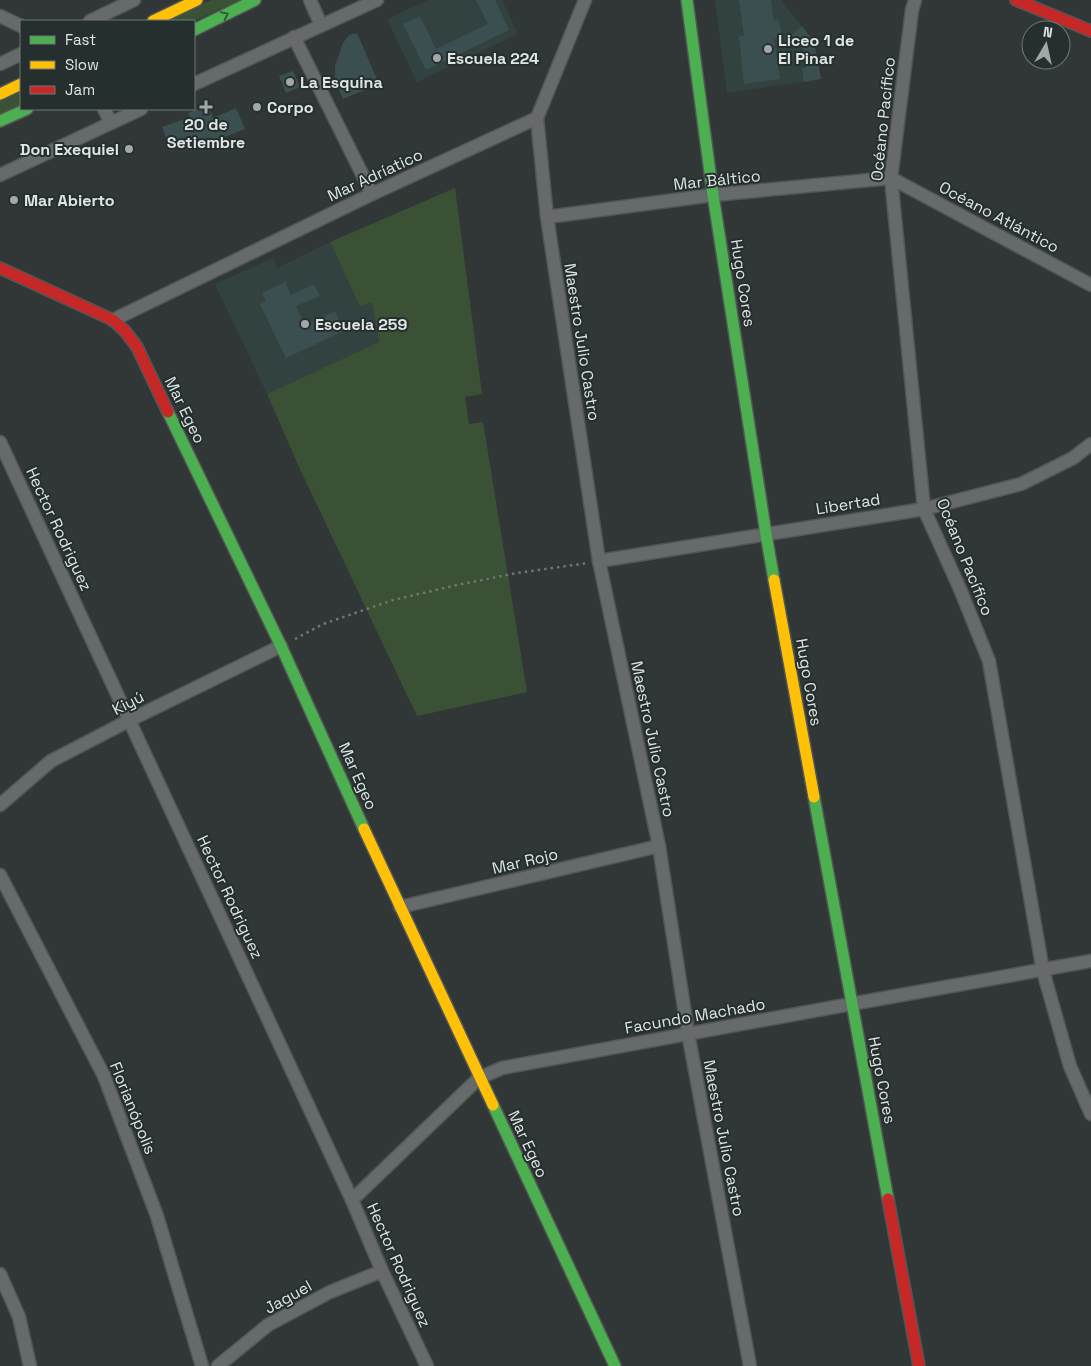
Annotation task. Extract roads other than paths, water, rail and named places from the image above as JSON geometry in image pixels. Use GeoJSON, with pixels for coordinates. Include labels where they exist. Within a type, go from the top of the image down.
{"type":"FeatureCollection","features":[{"type":"Feature","properties":{"kind":"street"},"geometry":{"type":"LineString","coordinates":[[92,20],[134,0]]}},
{"type":"Feature","properties":{"kind":"street"},"geometry":{"type":"LineString","coordinates":[[155,20],[197,0]]}},
{"type":"Feature","properties":{"kind":"street"},"geometry":{"type":"LineString","coordinates":[[195,30],[255,0]]}},
{"type":"Feature","properties":{"kind":"street"},"geometry":{"type":"LineString","coordinates":[[310,0],[321,25]]}},
{"type":"Feature","properties":{"kind":"street"},"geometry":{"type":"LineString","coordinates":[[195,84],[377,0]]}},
{"type":"Feature","properties":{"kind":"street"},"geometry":{"type":"LineString","coordinates":[[537,118],[585,0]]}},
{"type":"Feature","properties":{"kind":"street","name":"Hugo Cores"},"geometry":{"type":"LineString","coordinates":[[687,0],[713,195],[766,534],[919,1366]]}},
{"type":"Feature","properties":{"kind":"street","name":"Océano Pacífico"},"geometry":{"type":"LineString","coordinates":[[914,0],[891,178],[924,509],[960,589],[989,661],[1043,971],[1070,1066],[1091,1114]]}},
{"type":"Feature","properties":{"kind":"street"},"geometry":{"type":"LineString","coordinates":[[1016,0],[1091,31]]}},
{"type":"Feature","properties":{"kind":"street"},"geometry":{"type":"LineString","coordinates":[[0,16],[20,26]]}},
{"type":"Feature","properties":{"kind":"street"},"geometry":{"type":"LineString","coordinates":[[294,37],[372,194]]}},
{"type":"Feature","properties":{"kind":"street"},"geometry":{"type":"LineString","coordinates":[[0,64],[20,54]]}},
{"type":"Feature","properties":{"kind":"street"},"geometry":{"type":"LineString","coordinates":[[0,94],[20,84]]}},
{"type":"Feature","properties":{"kind":"street"},"geometry":{"type":"LineString","coordinates":[[0,122],[25,110]]}},
{"type":"Feature","properties":{"kind":"street"},"geometry":{"type":"LineString","coordinates":[[104,110],[111,123]]}},
{"type":"Feature","properties":{"kind":"street"},"geometry":{"type":"LineString","coordinates":[[0,174],[139,110]]}},
{"type":"Feature","properties":{"kind":"street","name":"Mar Adríatico"},"geometry":{"type":"LineString","coordinates":[[113,320],[372,194],[537,118]]}},
{"type":"Feature","properties":{"kind":"street","name":"Maestro Julio Castro"},"geometry":{"type":"LineString","coordinates":[[537,118],[547,217],[599,561],[659,846],[688,1033],[750,1366]]}},
{"type":"Feature","properties":{"kind":"street","name":"Mar Báltico"},"geometry":{"type":"LineString","coordinates":[[547,217],[713,195],[891,178]]}},
{"type":"Feature","properties":{"kind":"street","name":"Océano Atlántico"},"geometry":{"type":"LineString","coordinates":[[891,178],[1091,285]]}},
{"type":"Feature","properties":{"kind":"street","name":"Mar Egeo"},"geometry":{"type":"LineString","coordinates":[[0,268],[113,320],[125,331],[137,347],[281,646],[479,1078],[615,1366]]}},
{"type":"Feature","properties":{"kind":"street","name":"Hector Rodriguez"},"geometry":{"type":"LineString","coordinates":[[0,442],[352,1200],[427,1366]]}},
{"type":"Feature","properties":{"kind":"street","name":"Libertad"},"geometry":{"type":"LineString","coordinates":[[599,561],[924,509],[1021,484],[1074,458],[1091,444]]}},
{"type":"Feature","properties":{"kind":"street","name":"Kiyú"},"geometry":{"type":"LineString","coordinates":[[0,804],[52,761],[130,720],[281,646]]}},
{"type":"Feature","properties":{"kind":"street","name":"Mar Rojo"},"geometry":{"type":"LineString","coordinates":[[400,907],[659,846]]}},
{"type":"Feature","properties":{"kind":"street","name":"Florianópolis"},"geometry":{"type":"LineString","coordinates":[[0,875],[104,1076],[157,1216],[202,1366]]}},
{"type":"Feature","properties":{"kind":"street","name":"Facundo Machado"},"geometry":{"type":"LineString","coordinates":[[352,1200],[479,1078],[502,1068],[1091,961]]}},
{"type":"Feature","properties":{"kind":"street","name":"Jaguel"},"geometry":{"type":"LineString","coordinates":[[218,1366],[268,1325],[330,1292],[382,1270]]}},
{"type":"Feature","properties":{"kind":"street"},"geometry":{"type":"LineString","coordinates":[[0,1274],[19,1317],[30,1366]]}},
{"type":"Feature","properties":{"kind":"place","name":"Liceo 1 de El Pinar"},"geometry":{"type":"Point","coordinates":[768,49]}},
{"type":"Feature","properties":{"kind":"place","name":"Escuela 224"},"geometry":{"type":"Point","coordinates":[437,58]}},
{"type":"Feature","properties":{"kind":"place","name":"La Esquina"},"geometry":{"type":"Point","coordinates":[290,82]}},
{"type":"Feature","properties":{"kind":"place","name":"20 de Setiembre"},"geometry":{"type":"Point","coordinates":[206,107]}},
{"type":"Feature","properties":{"kind":"place","name":"Corpo"},"geometry":{"type":"Point","coordinates":[257,107]}},
{"type":"Feature","properties":{"kind":"place","name":"Don Exequiel"},"geometry":{"type":"Point","coordinates":[129,149]}},
{"type":"Feature","properties":{"kind":"place","name":"Mar Abierto"},"geometry":{"type":"Point","coordinates":[14,200]}},
{"type":"Feature","properties":{"kind":"place","name":"Escuela 259"},"geometry":{"type":"Point","coordinates":[305,324]}}]}
